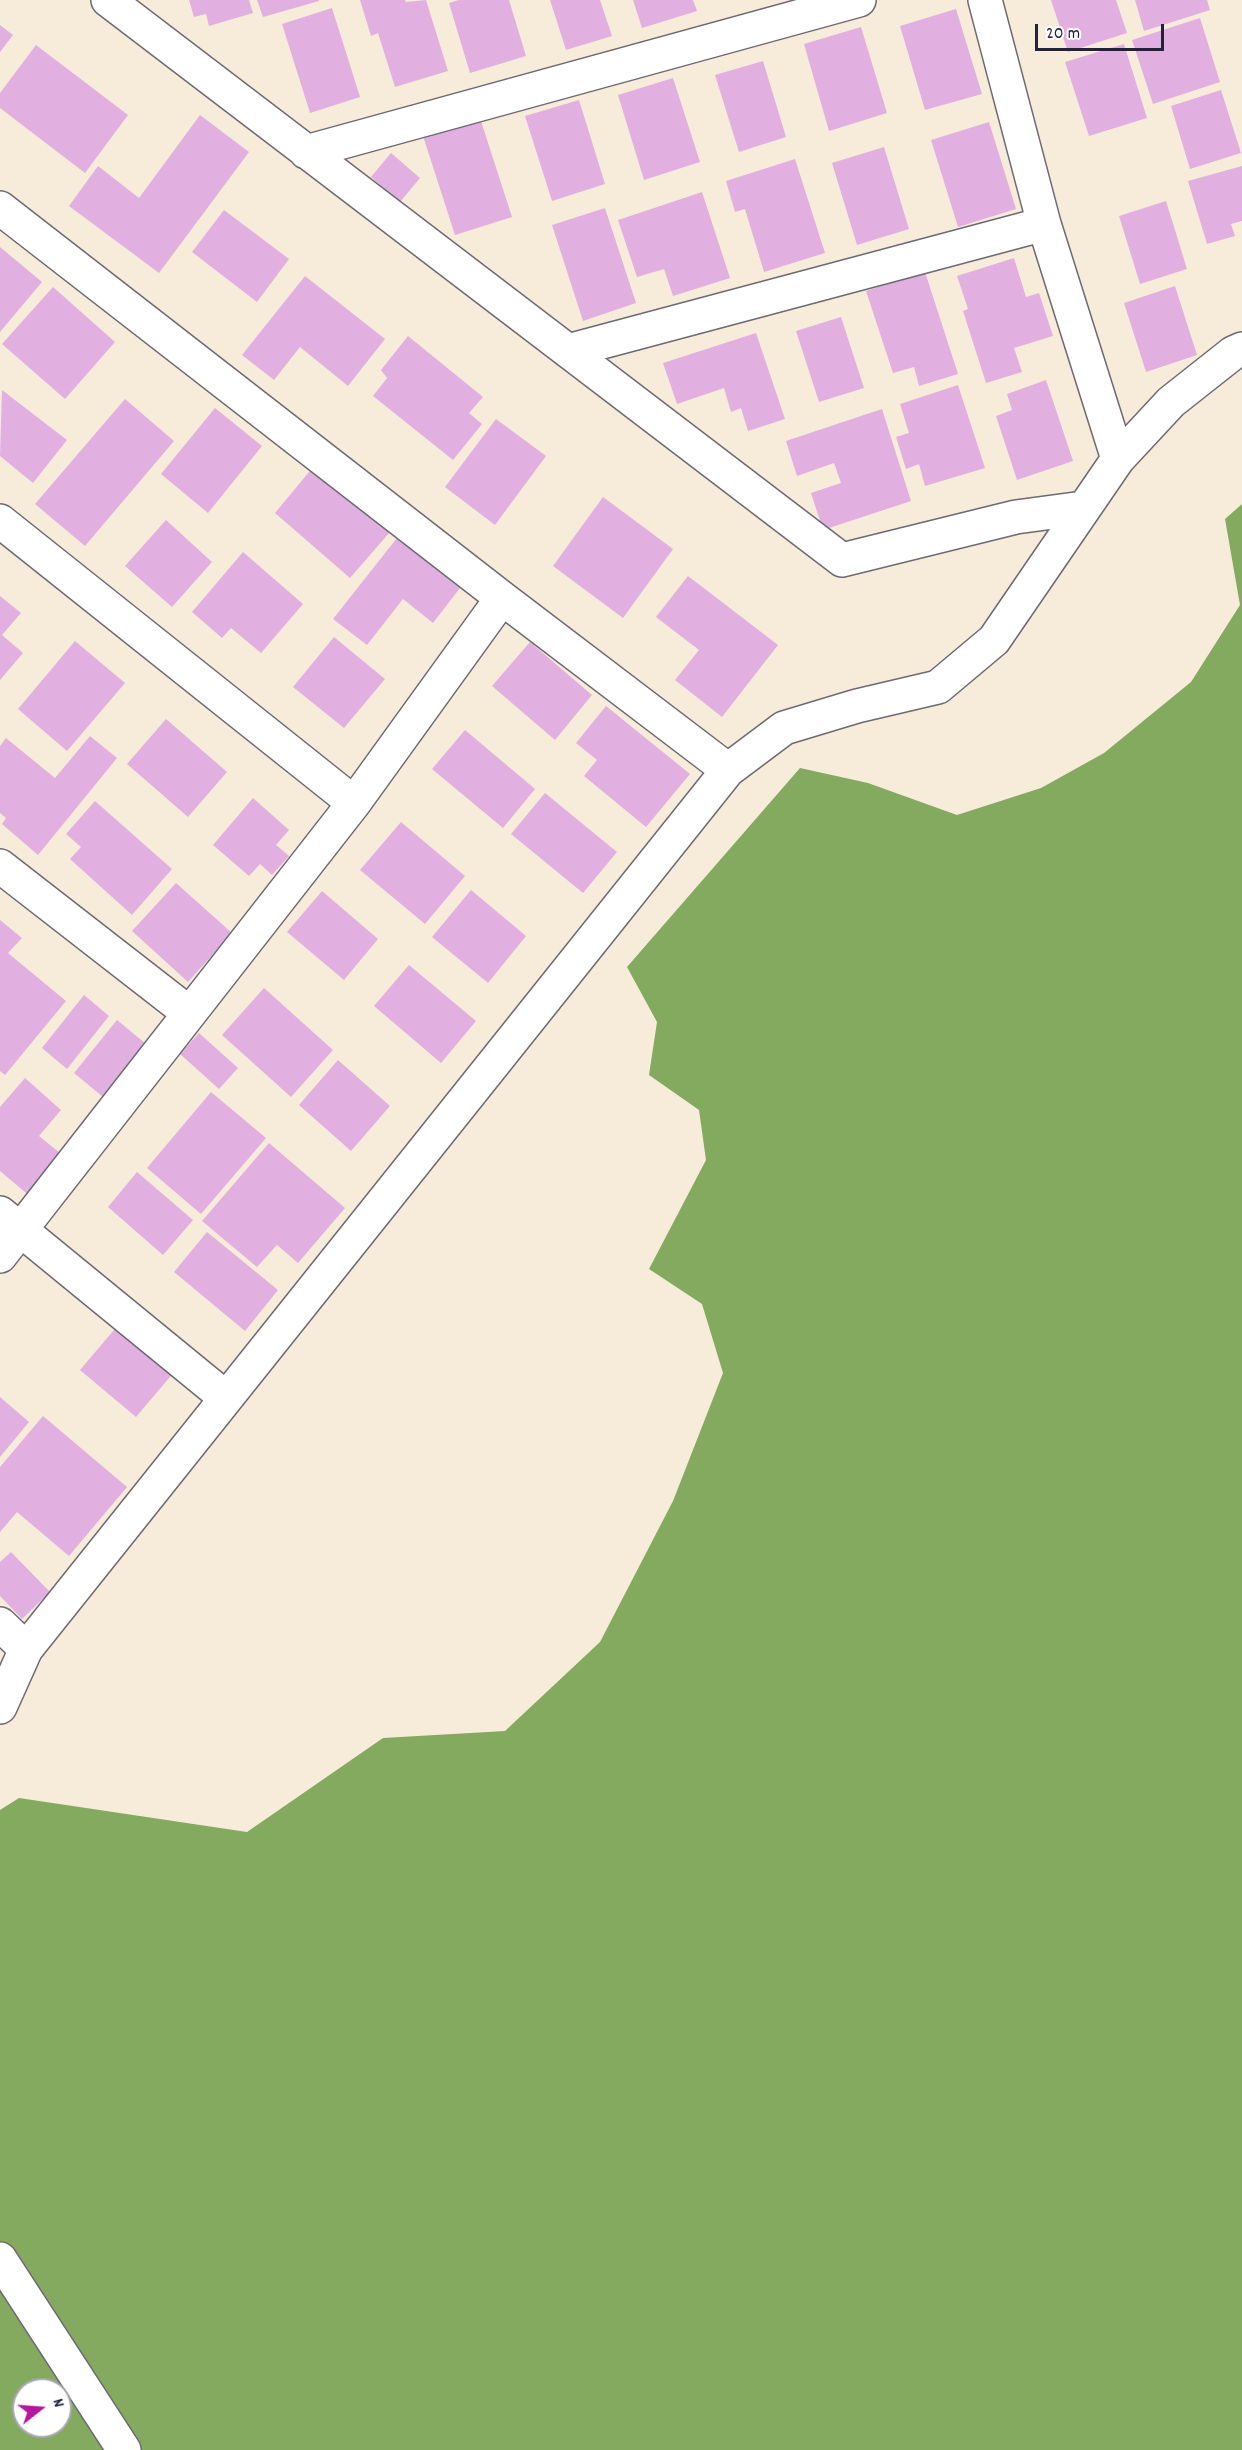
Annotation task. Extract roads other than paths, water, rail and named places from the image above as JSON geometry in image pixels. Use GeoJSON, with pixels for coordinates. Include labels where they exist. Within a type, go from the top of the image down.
{"type":"FeatureCollection","features":[{"type":"Feature","properties":{"kind":"street"},"geometry":{"type":"LineString","coordinates":[[108,0],[842,560],[1016,518],[1083,508]]}},
{"type":"Feature","properties":{"kind":"street"},"geometry":{"type":"LineString","coordinates":[[306,152],[859,0]]}},
{"type":"Feature","properties":{"kind":"street"},"geometry":{"type":"LineString","coordinates":[[985,0],[1044,224],[1118,459]]}},
{"type":"Feature","properties":{"kind":"street"},"geometry":{"type":"LineString","coordinates":[[0,208],[502,598],[728,770]]}},
{"type":"Feature","properties":{"kind":"street"},"geometry":{"type":"LineString","coordinates":[[568,351],[1044,224]]}},
{"type":"Feature","properties":{"kind":"street"},"geometry":{"type":"LineString","coordinates":[[0,1707],[26,1649],[728,770],[784,728],[857,706],[938,687],[994,640],[1036,582],[1083,508],[1118,459],[1171,402],[1233,353],[1242,349]]}},
{"type":"Feature","properties":{"kind":"street"},"geometry":{"type":"LineString","coordinates":[[0,521],[354,803]]}},
{"type":"Feature","properties":{"kind":"street"},"geometry":{"type":"LineString","coordinates":[[0,1256],[11,1221],[189,1013],[354,803],[502,598]]}},
{"type":"Feature","properties":{"kind":"street"},"geometry":{"type":"LineString","coordinates":[[0,866],[189,1013]]}},
{"type":"Feature","properties":{"kind":"street"},"geometry":{"type":"LineString","coordinates":[[11,1221],[226,1398]]}},
{"type":"Feature","properties":{"kind":"street"},"geometry":{"type":"LineString","coordinates":[[0,1624],[26,1649]]}},
{"type":"Feature","properties":{"kind":"street"},"geometry":{"type":"LineString","coordinates":[[0,2259],[124,2450]]}}]}
